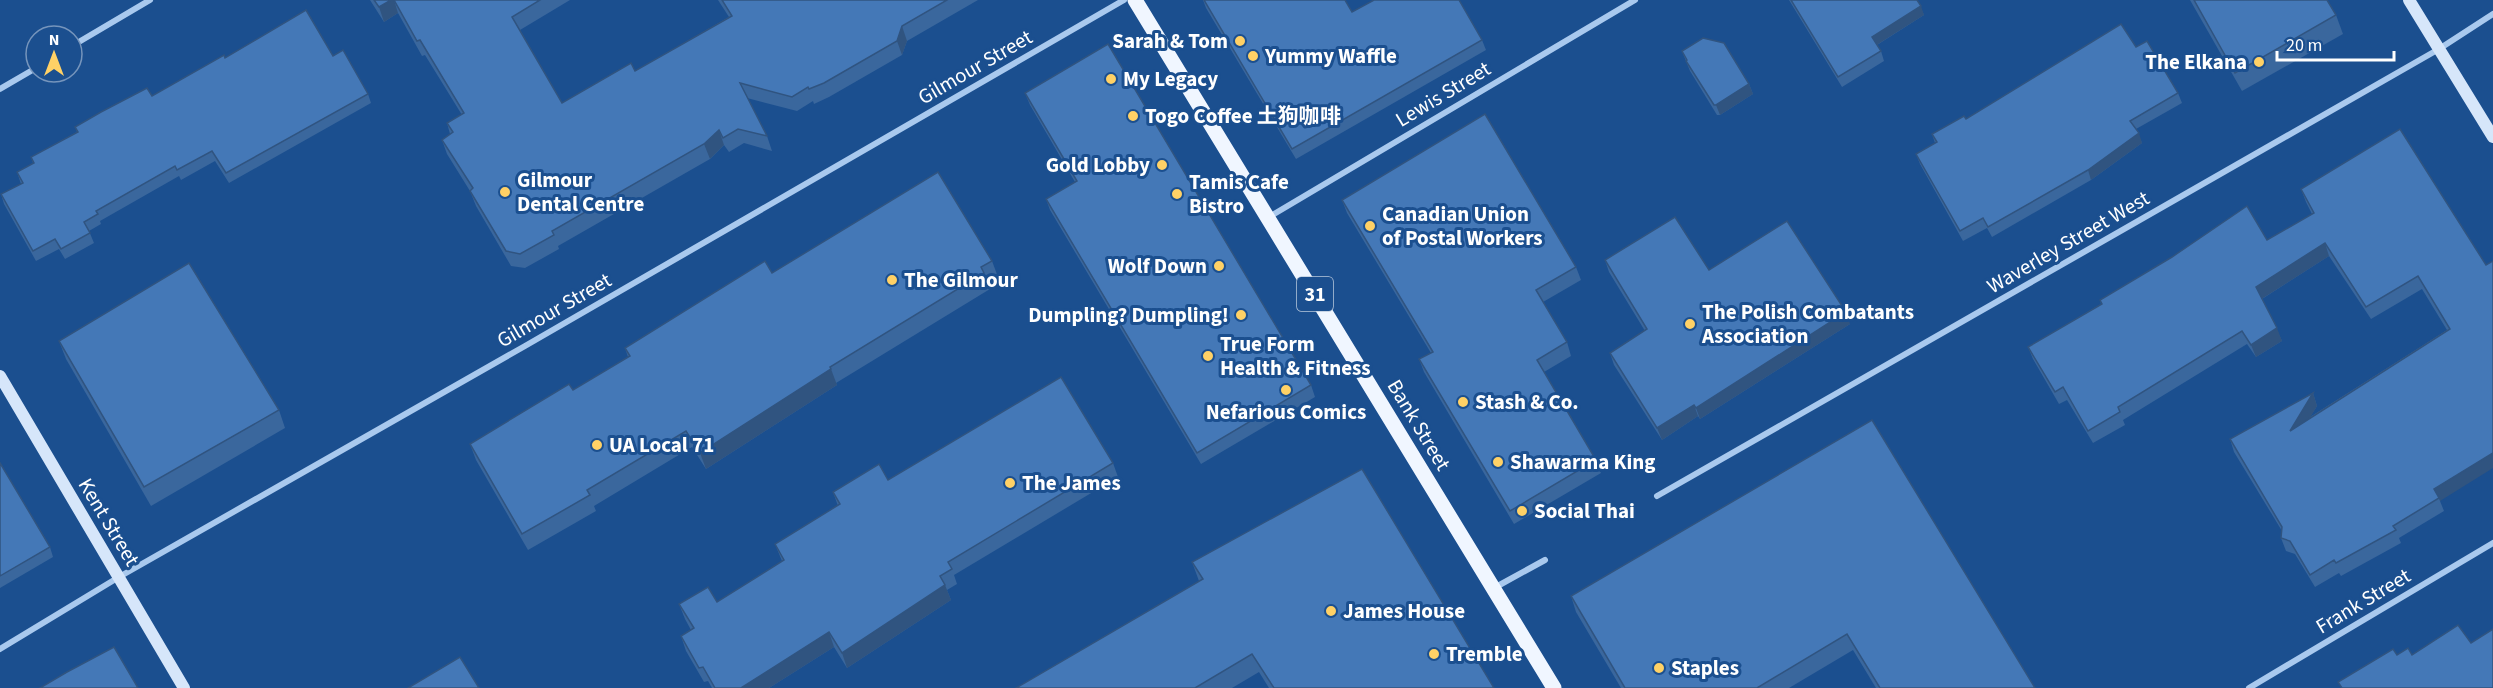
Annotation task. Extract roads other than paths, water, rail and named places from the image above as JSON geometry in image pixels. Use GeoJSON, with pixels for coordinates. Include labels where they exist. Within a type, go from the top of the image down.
{"type":"FeatureCollection","features":[{"type":"Feature","properties":{"kind":"main road","name":"Bank Street"},"geometry":{"type":"LineString","coordinates":[[1135,0],[1554,688]]}},
{"type":"Feature","properties":{"kind":"main road"},"geometry":{"type":"LineString","coordinates":[[2409,0],[2493,137]]}},
{"type":"Feature","properties":{"kind":"main road","name":"Kent Street"},"geometry":{"type":"LineString","coordinates":[[0,376],[184,688]]}},
{"type":"Feature","properties":{"kind":"street"},"geometry":{"type":"LineString","coordinates":[[84,39],[150,0]]}},
{"type":"Feature","properties":{"kind":"street","name":"Gilmour Street"},"geometry":{"type":"LineString","coordinates":[[0,649],[119,577],[525,346],[1124,0]]}},
{"type":"Feature","properties":{"kind":"street","name":"Lewis Street"},"geometry":{"type":"LineString","coordinates":[[1269,218],[1635,0]]}},
{"type":"Feature","properties":{"kind":"street","name":"Waverley Street West"},"geometry":{"type":"LineString","coordinates":[[1657,496],[2439,49],[2493,14]]}},
{"type":"Feature","properties":{"kind":"street"},"geometry":{"type":"LineString","coordinates":[[0,89],[24,75]]}},
{"type":"Feature","properties":{"kind":"street","name":"Frank Street"},"geometry":{"type":"LineString","coordinates":[[2249,688],[2493,543]]}},
{"type":"Feature","properties":{"kind":"street"},"geometry":{"type":"LineString","coordinates":[[1494,589],[1545,560]]}},
{"type":"Feature","properties":{"kind":"place","name":"Sarah & Tom"},"geometry":{"type":"Point","coordinates":[1240,41]}},
{"type":"Feature","properties":{"kind":"place","name":"Yummy Waffle"},"geometry":{"type":"Point","coordinates":[1253,56]}},
{"type":"Feature","properties":{"kind":"place","name":"The Elkana"},"geometry":{"type":"Point","coordinates":[2259,62]}},
{"type":"Feature","properties":{"kind":"place","name":"My Legacy"},"geometry":{"type":"Point","coordinates":[1111,79]}},
{"type":"Feature","properties":{"kind":"place","name":"Togo Coffee 土狗咖啡"},"geometry":{"type":"Point","coordinates":[1133,116]}},
{"type":"Feature","properties":{"kind":"place","name":"Gold Lobby"},"geometry":{"type":"Point","coordinates":[1162,165]}},
{"type":"Feature","properties":{"kind":"place","name":"Gilmour Dental Centre"},"geometry":{"type":"Point","coordinates":[505,192]}},
{"type":"Feature","properties":{"kind":"place","name":"Tamis Cafe Bistro"},"geometry":{"type":"Point","coordinates":[1177,194]}},
{"type":"Feature","properties":{"kind":"place","name":"Canadian Union of Postal Workers"},"geometry":{"type":"Point","coordinates":[1370,226]}},
{"type":"Feature","properties":{"kind":"place","name":"Wolf Down"},"geometry":{"type":"Point","coordinates":[1219,266]}},
{"type":"Feature","properties":{"kind":"place","name":"The Gilmour"},"geometry":{"type":"Point","coordinates":[892,280]}},
{"type":"Feature","properties":{"kind":"place","name":"Dumpling? Dumpling!"},"geometry":{"type":"Point","coordinates":[1241,315]}},
{"type":"Feature","properties":{"kind":"place","name":"The Polish Combatants Association"},"geometry":{"type":"Point","coordinates":[1690,324]}},
{"type":"Feature","properties":{"kind":"place","name":"True Form Health & Fitness"},"geometry":{"type":"Point","coordinates":[1208,356]}},
{"type":"Feature","properties":{"kind":"place","name":"Nefarious Comics"},"geometry":{"type":"Point","coordinates":[1286,390]}},
{"type":"Feature","properties":{"kind":"place","name":"Stash & Co."},"geometry":{"type":"Point","coordinates":[1463,402]}},
{"type":"Feature","properties":{"kind":"place","name":"UA Local 71"},"geometry":{"type":"Point","coordinates":[597,445]}},
{"type":"Feature","properties":{"kind":"place","name":"Shawarma King"},"geometry":{"type":"Point","coordinates":[1498,462]}},
{"type":"Feature","properties":{"kind":"place","name":"The James"},"geometry":{"type":"Point","coordinates":[1010,483]}},
{"type":"Feature","properties":{"kind":"place","name":"Social Thai"},"geometry":{"type":"Point","coordinates":[1522,511]}},
{"type":"Feature","properties":{"kind":"place","name":"James House"},"geometry":{"type":"Point","coordinates":[1331,611]}},
{"type":"Feature","properties":{"kind":"place","name":"Tremble"},"geometry":{"type":"Point","coordinates":[1434,654]}},
{"type":"Feature","properties":{"kind":"place","name":"Staples"},"geometry":{"type":"Point","coordinates":[1659,668]}}]}
